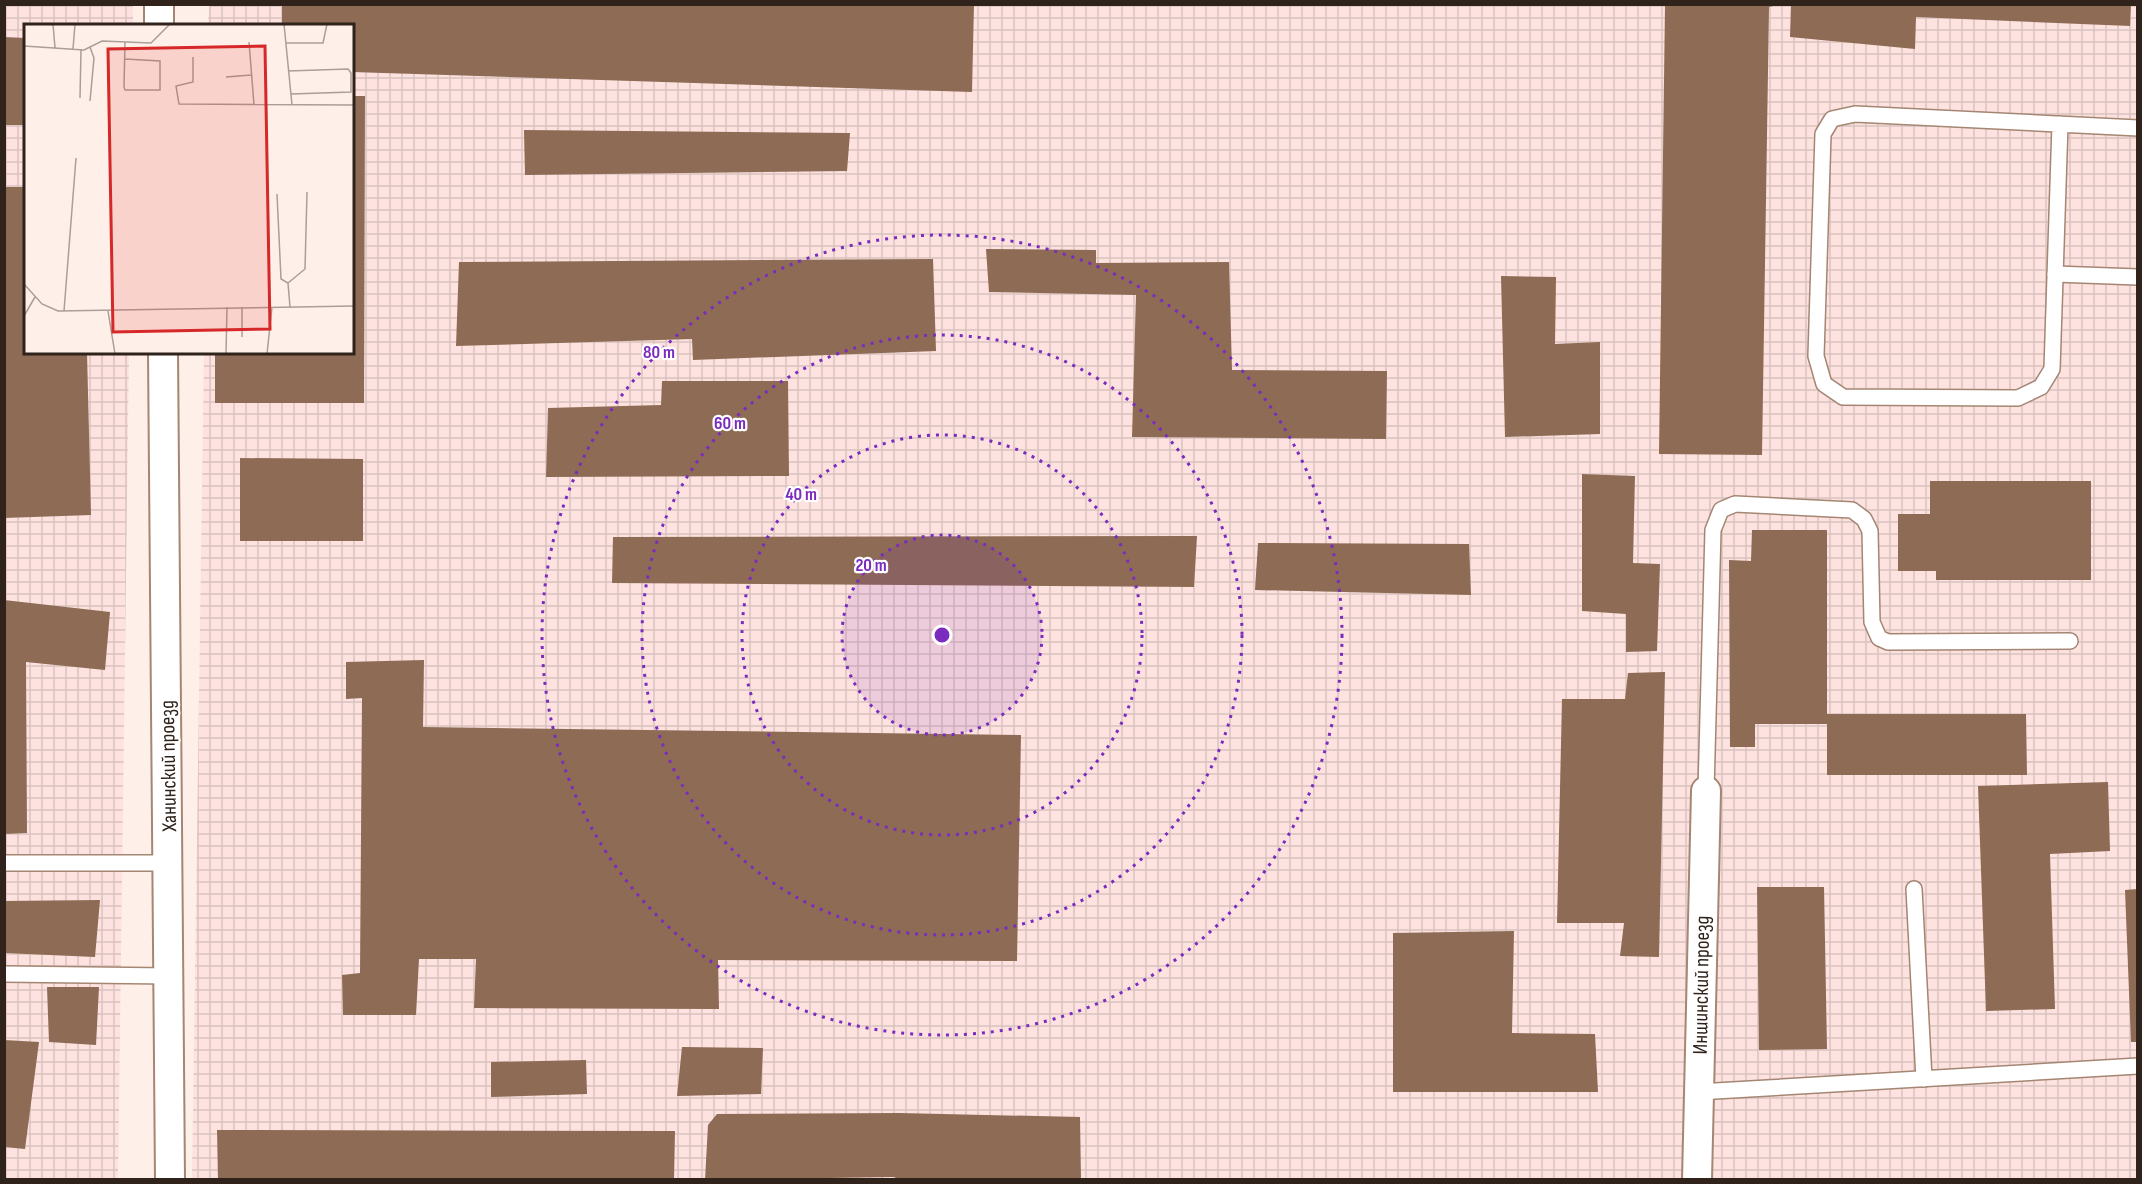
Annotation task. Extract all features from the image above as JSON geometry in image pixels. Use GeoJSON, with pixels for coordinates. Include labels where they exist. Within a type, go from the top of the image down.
{"type":"FeatureCollection","features":[{"type":"Feature","properties":{"kind":"street"},"geometry":{"type":"LineString","coordinates":[[159,4],[159,24]]}},
{"type":"Feature","properties":{"kind":"street","name":"Ханинский проезд"},"geometry":{"type":"LineString","coordinates":[[163,354],[170,863],[170,1179]]}},
{"type":"Feature","properties":{"kind":"street","name":"Иншинский проезд"},"geometry":{"type":"LineString","coordinates":[[1697,1179],[1706,791]]}},
{"type":"Feature","properties":{"kind":"lane"},"geometry":{"type":"LineString","coordinates":[[2060,124],[2052,369],[2041,387],[2018,398],[1844,397],[1824,384],[1816,356],[1817,321],[1823,134],[1832,119],[1855,114],[2060,124],[2138,128]]}},
{"type":"Feature","properties":{"kind":"lane"},"geometry":{"type":"LineString","coordinates":[[2055,274],[2138,277]]}},
{"type":"Feature","properties":{"kind":"lane"},"geometry":{"type":"LineString","coordinates":[[1706,791],[1713,530],[1721,510],[1735,504],[1852,510],[1864,519],[1869,531],[1872,622],[1879,638],[1888,642],[2070,641]]}},
{"type":"Feature","properties":{"kind":"lane"},"geometry":{"type":"LineString","coordinates":[[4,863],[170,863]]}},
{"type":"Feature","properties":{"kind":"lane"},"geometry":{"type":"LineString","coordinates":[[1914,889],[1924,1079]]}},
{"type":"Feature","properties":{"kind":"lane"},"geometry":{"type":"LineString","coordinates":[[4,974],[170,976]]}},
{"type":"Feature","properties":{"kind":"lane"},"geometry":{"type":"LineString","coordinates":[[1698,1092],[2138,1066]]}},
{"type":"Feature","properties":{"kind":"shaded area"},"geometry":{"type":"Polygon","coordinates":[[[5,5],[133,5],[133,24],[24,24],[24,354],[129,354],[118,1179],[5,1180],[5,5]]]}},
{"type":"Feature","properties":{"kind":"shaded area"},"geometry":{"type":"Polygon","coordinates":[[[209,5],[2137,5],[2137,1179],[192,1180],[204,354],[354,354],[354,24],[208,24],[209,5]]]}},
{"type":"Feature","properties":{"kind":"building"},"geometry":{"type":"Polygon","coordinates":[[[282,4],[974,4],[972,92],[354,72],[354,24],[282,24],[282,4]]]}},
{"type":"Feature","properties":{"kind":"building"},"geometry":{"type":"Polygon","coordinates":[[[1781,4],[1769,7],[1762,455],[1659,454],[1665,6],[1781,4]]]}},
{"type":"Feature","properties":{"kind":"building"},"geometry":{"type":"Polygon","coordinates":[[[1791,4],[2131,4],[2130,26],[1916,17],[1915,49],[1790,37],[1791,4]]]}},
{"type":"Feature","properties":{"kind":"building"},"geometry":{"type":"Polygon","coordinates":[[[4,37],[24,38],[24,125],[4,125],[4,37]]]}},
{"type":"Feature","properties":{"kind":"building"},"geometry":{"type":"Polygon","coordinates":[[[354,96],[365,96],[364,403],[215,403],[215,354],[354,354],[354,96]]]}},
{"type":"Feature","properties":{"kind":"building"},"geometry":{"type":"Polygon","coordinates":[[[524,130],[850,133],[847,171],[525,175],[524,130]]]}},
{"type":"Feature","properties":{"kind":"building"},"geometry":{"type":"Polygon","coordinates":[[[4,187],[24,187],[24,354],[87,354],[91,515],[4,518],[4,187]]]}},
{"type":"Feature","properties":{"kind":"building"},"geometry":{"type":"Polygon","coordinates":[[[986,249],[1096,250],[1096,263],[1229,262],[1232,370],[1387,371],[1386,439],[1132,437],[1136,295],[989,292],[986,249]]]}},
{"type":"Feature","properties":{"kind":"building"},"geometry":{"type":"Polygon","coordinates":[[[933,259],[936,351],[693,360],[692,339],[456,346],[459,262],[933,259]]]}},
{"type":"Feature","properties":{"kind":"building"},"geometry":{"type":"Polygon","coordinates":[[[1501,276],[1556,277],[1555,344],[1600,342],[1600,434],[1505,437],[1501,276]]]}},
{"type":"Feature","properties":{"kind":"building"},"geometry":{"type":"Polygon","coordinates":[[[662,381],[788,381],[789,476],[546,477],[548,408],[661,405],[662,381]]]}},
{"type":"Feature","properties":{"kind":"building"},"geometry":{"type":"Polygon","coordinates":[[[240,458],[363,459],[363,541],[240,541],[240,458]]]}},
{"type":"Feature","properties":{"kind":"building"},"geometry":{"type":"Polygon","coordinates":[[[1582,474],[1635,476],[1633,563],[1660,564],[1657,651],[1626,652],[1626,614],[1582,611],[1582,474]]]}},
{"type":"Feature","properties":{"kind":"building"},"geometry":{"type":"Polygon","coordinates":[[[1930,481],[2091,481],[2091,580],[1936,580],[1936,571],[1898,571],[1898,514],[1930,514],[1930,481]]]}},
{"type":"Feature","properties":{"kind":"building"},"geometry":{"type":"Polygon","coordinates":[[[1752,530],[1827,530],[1827,714],[2026,714],[2027,775],[1827,775],[1827,724],[1755,724],[1755,747],[1730,747],[1729,560],[1751,561],[1752,530]]]}},
{"type":"Feature","properties":{"kind":"building"},"geometry":{"type":"Polygon","coordinates":[[[1197,536],[1194,587],[612,583],[613,537],[1197,536]]]}},
{"type":"Feature","properties":{"kind":"building"},"geometry":{"type":"Polygon","coordinates":[[[1258,543],[1469,544],[1471,595],[1255,590],[1258,543]]]}},
{"type":"Feature","properties":{"kind":"building"},"geometry":{"type":"Polygon","coordinates":[[[4,600],[110,612],[105,670],[26,662],[27,833],[4,834],[4,600]]]}},
{"type":"Feature","properties":{"kind":"building"},"geometry":{"type":"Polygon","coordinates":[[[424,660],[423,727],[1021,735],[1017,961],[718,960],[719,1009],[474,1008],[476,959],[419,959],[416,1015],[343,1015],[342,975],[360,973],[362,698],[346,699],[346,662],[424,660]]]}},
{"type":"Feature","properties":{"kind":"building"},"geometry":{"type":"Polygon","coordinates":[[[1665,672],[1659,957],[1620,956],[1624,923],[1557,923],[1562,699],[1625,699],[1628,673],[1665,672]]]}},
{"type":"Feature","properties":{"kind":"building"},"geometry":{"type":"Polygon","coordinates":[[[2108,782],[2110,851],[2050,854],[2055,1009],[1986,1011],[1978,786],[2108,782]]]}},
{"type":"Feature","properties":{"kind":"building"},"geometry":{"type":"Polygon","coordinates":[[[1757,887],[1824,887],[1827,1049],[1759,1050],[1757,887]]]}},
{"type":"Feature","properties":{"kind":"building"},"geometry":{"type":"Polygon","coordinates":[[[2138,889],[2138,1042],[2131,1042],[2125,890],[2138,889]]]}},
{"type":"Feature","properties":{"kind":"building"},"geometry":{"type":"Polygon","coordinates":[[[100,900],[95,957],[4,953],[4,901],[100,900]]]}},
{"type":"Feature","properties":{"kind":"building"},"geometry":{"type":"Polygon","coordinates":[[[1514,931],[1512,1033],[1595,1034],[1598,1092],[1393,1092],[1393,933],[1514,931]]]}},
{"type":"Feature","properties":{"kind":"building"},"geometry":{"type":"Polygon","coordinates":[[[47,987],[99,987],[96,1045],[49,1042],[47,987]]]}},
{"type":"Feature","properties":{"kind":"building"},"geometry":{"type":"Polygon","coordinates":[[[4,1040],[39,1042],[25,1149],[4,1147],[4,1040]]]}},
{"type":"Feature","properties":{"kind":"building"},"geometry":{"type":"Polygon","coordinates":[[[682,1047],[763,1048],[761,1094],[677,1096],[682,1047]]]}},
{"type":"Feature","properties":{"kind":"building"},"geometry":{"type":"Polygon","coordinates":[[[586,1060],[587,1094],[491,1097],[491,1062],[586,1060]]]}},
{"type":"Feature","properties":{"kind":"building"},"geometry":{"type":"Polygon","coordinates":[[[899,1113],[1080,1117],[1081,1180],[896,1180],[895,1177],[705,1180],[708,1125],[717,1114],[899,1113]]]}},
{"type":"Feature","properties":{"kind":"building"},"geometry":{"type":"Polygon","coordinates":[[[217,1130],[675,1131],[674,1180],[218,1180],[217,1130]]]}}]}
